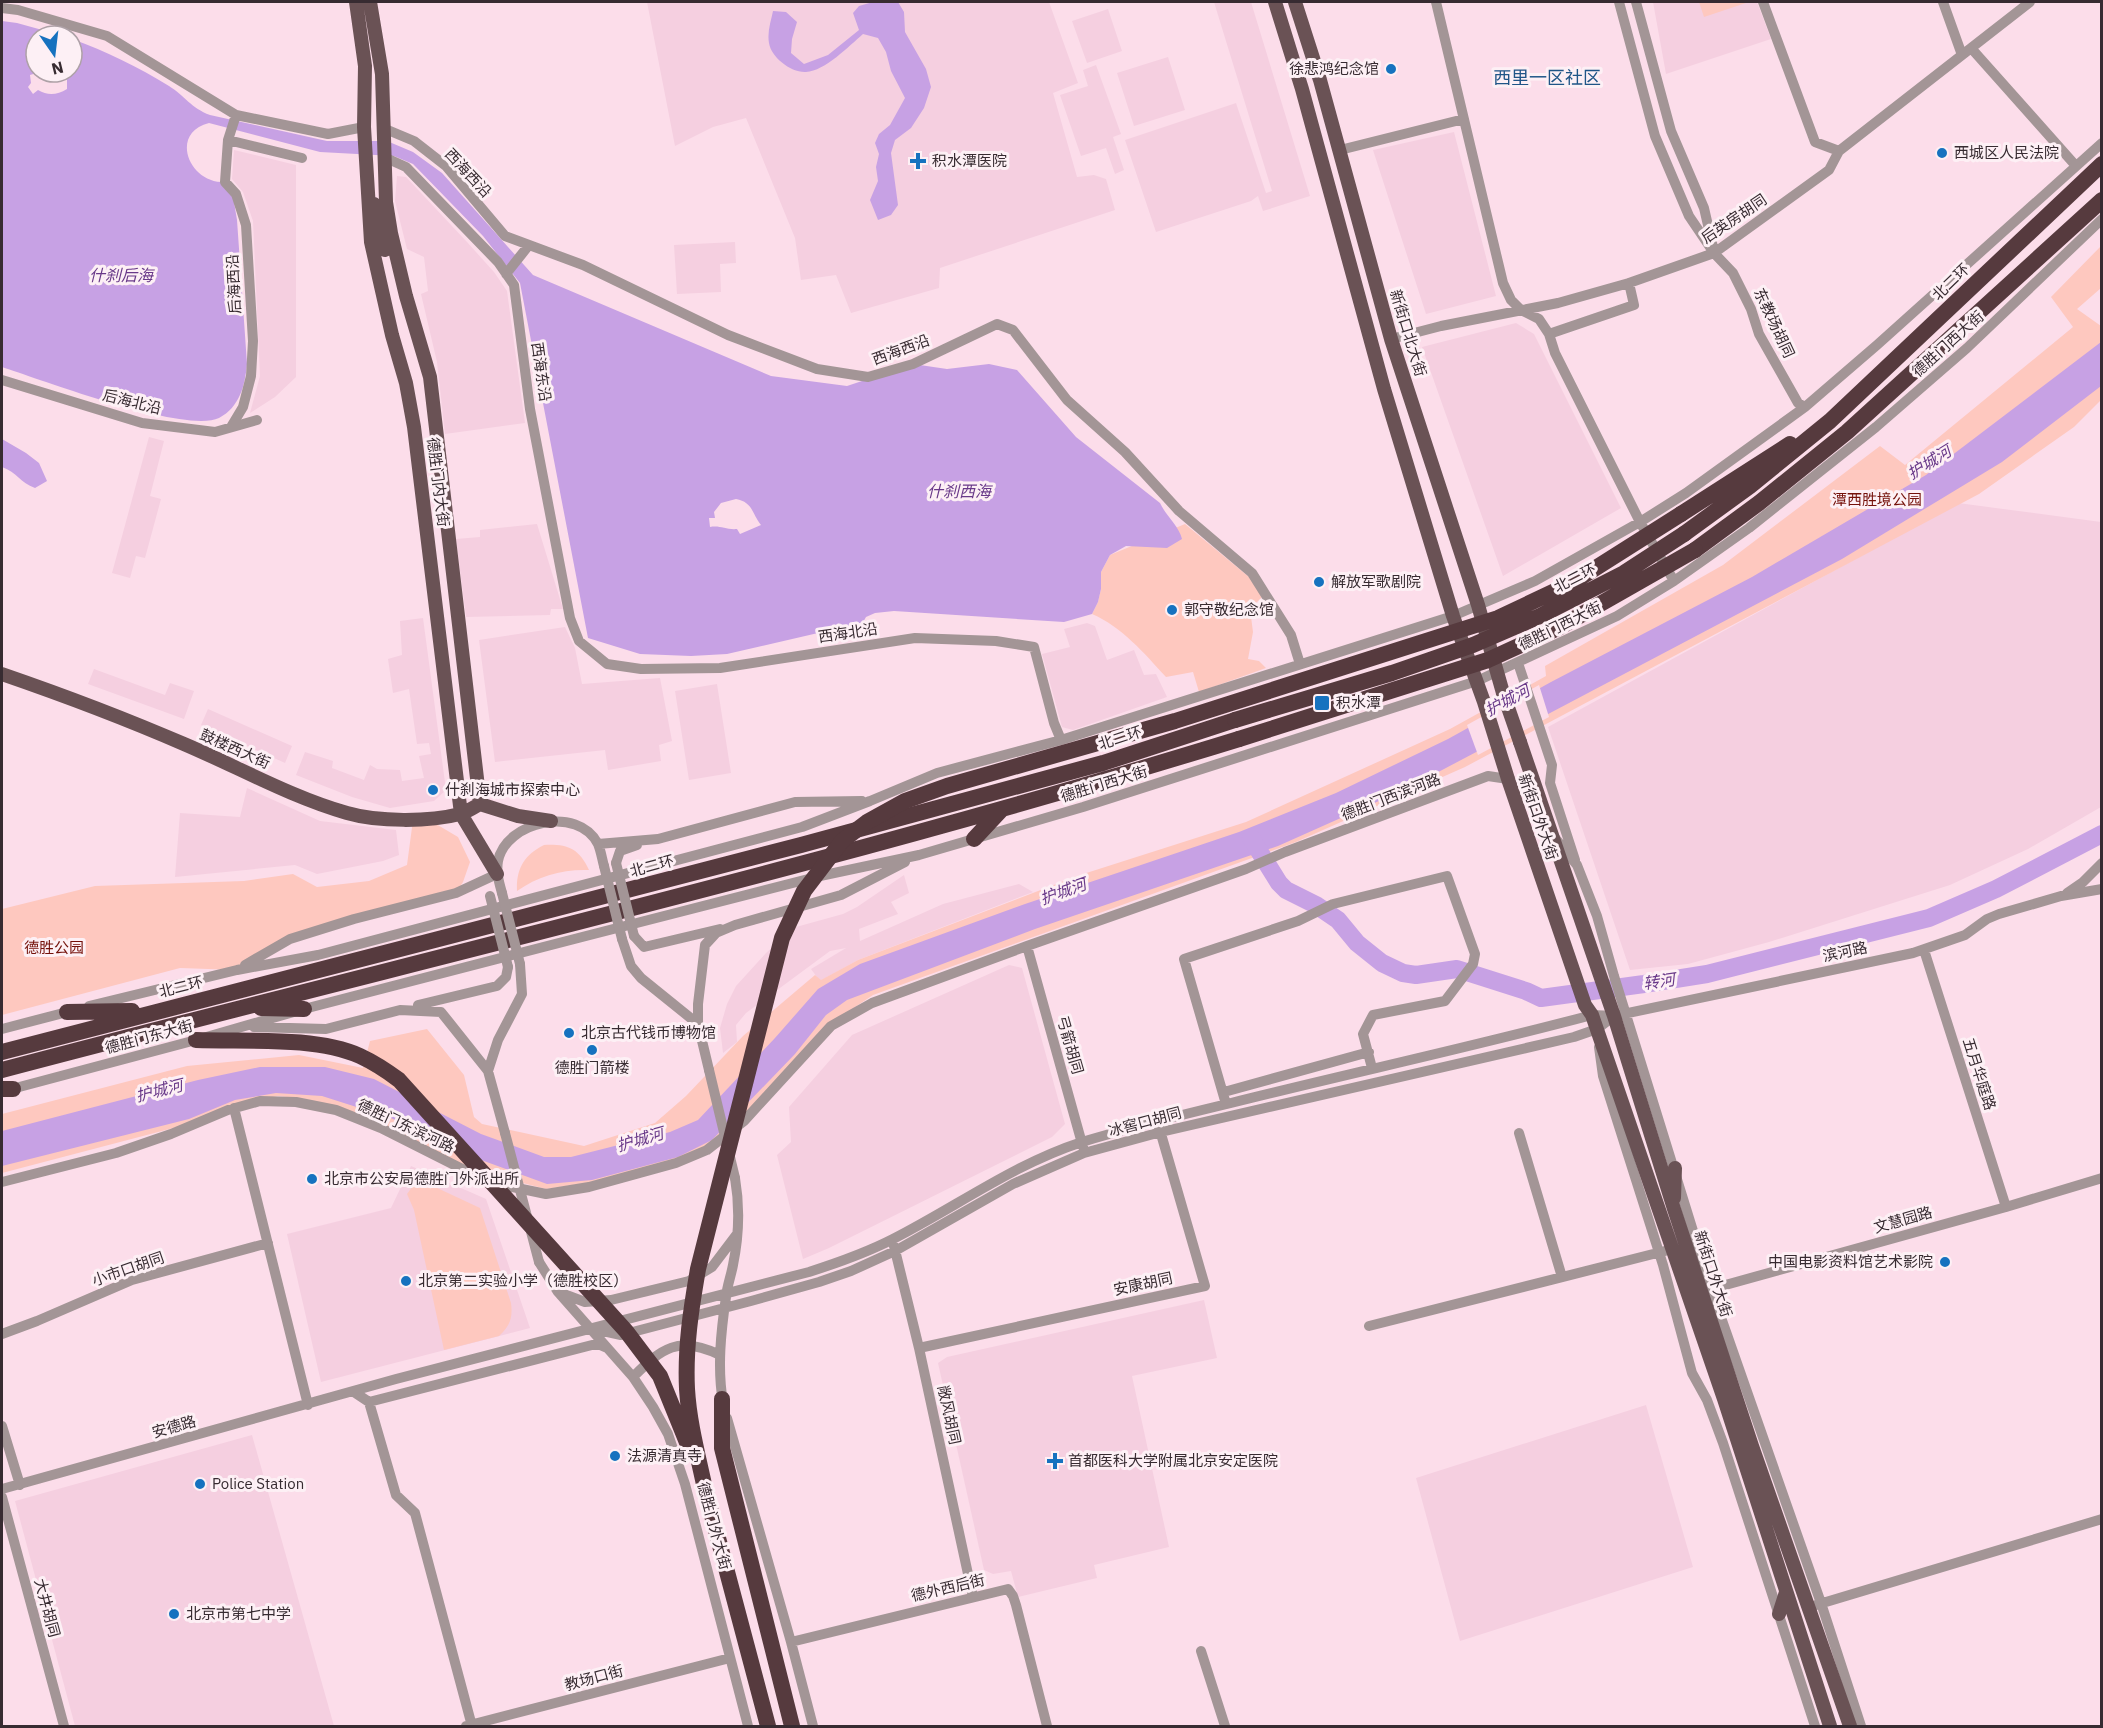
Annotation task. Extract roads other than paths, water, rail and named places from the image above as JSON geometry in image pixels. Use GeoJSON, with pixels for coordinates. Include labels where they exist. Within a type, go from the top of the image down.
{"type":"FeatureCollection","features":[{"type":"Feature","properties":{"kind":"highway","name":"北二环"},"geometry":{"type":"LineString","coordinates":[[2,1052],[570,906],[1103,763],[1235,720],[1392,673],[1473,645],[1624,573],[1684,534],[1750,486],[1830,421],[2102,164]]}},
{"type":"Feature","properties":{"kind":"highway"},"geometry":{"type":"LineString","coordinates":[[2,1070],[802,865],[1109,780],[1488,660],[1558,628],[1695,550],[1759,503],[1847,432],[2102,200]]}},
{"type":"Feature","properties":{"kind":"highway"},"geometry":{"type":"LineString","coordinates":[[705,1489],[687,1390],[690,1311],[698,1269],[782,938],[804,891],[842,841],[867,822],[905,801],[947,786],[1175,721],[1498,618],[1572,583],[1770,455],[1830,421]]}},
{"type":"Feature","properties":{"kind":"highway"},"geometry":{"type":"LineString","coordinates":[[982,780],[1023,785]]}},
{"type":"Feature","properties":{"kind":"highway"},"geometry":{"type":"LineString","coordinates":[[974,839],[1003,809]]}},
{"type":"Feature","properties":{"kind":"highway"},"geometry":{"type":"LineString","coordinates":[[239,1008],[304,1009]]}},
{"type":"Feature","properties":{"kind":"highway"},"geometry":{"type":"LineString","coordinates":[[67,1012],[157,1011]]}},
{"type":"Feature","properties":{"kind":"highway"},"geometry":{"type":"LineString","coordinates":[[196,1040],[272,1041],[331,1047],[358,1055],[380,1066],[399,1080],[646,1356],[660,1376],[671,1398],[705,1489]]}},
{"type":"Feature","properties":{"kind":"highway","name":"德胜门外大街"},"geometry":{"type":"LineString","coordinates":[[723,1399],[722,1448],[792,1726]]}},
{"type":"Feature","properties":{"kind":"highway","name":"德胜门外大街"},"geometry":{"type":"LineString","coordinates":[[705,1489],[766,1726]]}},
{"type":"Feature","properties":{"kind":"main road"},"geometry":{"type":"LineString","coordinates":[[356,2],[372,127]]}},
{"type":"Feature","properties":{"kind":"main road"},"geometry":{"type":"LineString","coordinates":[[368,158],[372,127],[375,32],[370,2]]}},
{"type":"Feature","properties":{"kind":"main road"},"geometry":{"type":"LineString","coordinates":[[1275,2],[1302,89],[1384,389],[1453,616]]}},
{"type":"Feature","properties":{"kind":"main road","name":"新街口北大街"},"geometry":{"type":"LineString","coordinates":[[1296,2],[1340,150],[1391,339],[1478,605],[1496,672]]}},
{"type":"Feature","properties":{"kind":"main road","name":"德胜门内大街"},"geometry":{"type":"LineString","coordinates":[[372,127],[386,158],[386,202],[391,233],[406,296],[430,377],[480,804]]}},
{"type":"Feature","properties":{"kind":"main road","name":"德胜门内大街"},"geometry":{"type":"LineString","coordinates":[[368,158],[372,198],[388,261],[406,296]]}},
{"type":"Feature","properties":{"kind":"main road","name":"德胜门内大街"},"geometry":{"type":"LineString","coordinates":[[368,158],[371,242],[392,335],[406,383],[414,427],[461,814]]}},
{"type":"Feature","properties":{"kind":"main road","name":"新街口外大街"},"geometry":{"type":"LineString","coordinates":[[1453,616],[1477,681],[1577,982],[1597,1029],[1666,1251],[1786,1592],[1829,1726]]}},
{"type":"Feature","properties":{"kind":"main road","name":"新街口外大街"},"geometry":{"type":"LineString","coordinates":[[1496,672],[1549,831],[1615,999],[1674,1209],[1752,1446],[1815,1605],[1849,1723]]}},
{"type":"Feature","properties":{"kind":"main road","name":"鼓楼西大街"},"geometry":{"type":"LineString","coordinates":[[2,674],[80,701],[185,744],[281,788],[348,814],[382,820],[413,820],[461,814]]}},
{"type":"Feature","properties":{"kind":"main road"},"geometry":{"type":"LineString","coordinates":[[497,874],[461,814],[480,804],[519,816],[551,821]]}},
{"type":"Feature","properties":{"kind":"main road"},"geometry":{"type":"LineString","coordinates":[[1674,1209],[1675,1168]]}},
{"type":"Feature","properties":{"kind":"main road"},"geometry":{"type":"LineString","coordinates":[[1779,1614],[1786,1592]]}},
{"type":"Feature","properties":{"kind":"street"},"geometry":{"type":"LineString","coordinates":[[1436,2],[1503,283],[1511,300],[1521,310],[1539,320],[1550,334],[1555,353],[1640,522],[1674,581]]}},
{"type":"Feature","properties":{"kind":"street","name":"东教场胡同"},"geometry":{"type":"LineString","coordinates":[[1619,2],[1655,136],[1689,216],[1714,253],[1733,273],[1751,309],[1759,334],[1798,403],[1805,406]]}},
{"type":"Feature","properties":{"kind":"street"},"geometry":{"type":"LineString","coordinates":[[1636,2],[1671,131],[1704,208],[1714,253]]}},
{"type":"Feature","properties":{"kind":"street"},"geometry":{"type":"LineString","coordinates":[[1762,2],[1815,142],[1839,151]]}},
{"type":"Feature","properties":{"kind":"street"},"geometry":{"type":"LineString","coordinates":[[1943,2],[1962,55]]}},
{"type":"Feature","properties":{"kind":"street","name":"后英房胡同"},"geometry":{"type":"LineString","coordinates":[[1391,339],[1441,326],[1558,303],[1629,283],[1714,253],[1828,170],[1839,151],[2030,2]]}},
{"type":"Feature","properties":{"kind":"street"},"geometry":{"type":"LineString","coordinates":[[2,8],[18,10],[107,36],[236,115],[328,134],[372,127]]}},
{"type":"Feature","properties":{"kind":"street"},"geometry":{"type":"LineString","coordinates":[[1971,48],[2076,166]]}},
{"type":"Feature","properties":{"kind":"street","name":"后海西沿"},"geometry":{"type":"LineString","coordinates":[[231,427],[243,407],[249,386],[253,341],[246,225],[236,194],[225,182],[228,140],[236,115]]}},
{"type":"Feature","properties":{"kind":"street"},"geometry":{"type":"LineString","coordinates":[[1340,150],[1464,119]]}},
{"type":"Feature","properties":{"kind":"street","name":"西海西沿"},"geometry":{"type":"LineString","coordinates":[[372,127],[414,141],[446,166],[505,236],[526,249],[583,265],[728,335],[817,369],[868,377],[913,364],[997,324],[1013,330],[1067,400],[1125,452],[1179,511],[1252,573],[1291,635],[1300,664]]}},
{"type":"Feature","properties":{"kind":"street"},"geometry":{"type":"LineString","coordinates":[[228,140],[302,158]]}},
{"type":"Feature","properties":{"kind":"street"},"geometry":{"type":"LineString","coordinates":[[2,1029],[237,970],[318,955],[791,830],[938,773],[1061,740],[1453,616],[1535,580],[1640,522],[1686,493],[1805,406],[1877,345],[2102,143]]}},
{"type":"Feature","properties":{"kind":"street","name":"西海东沿"},"geometry":{"type":"LineString","coordinates":[[386,158],[406,167],[508,272],[514,285],[534,428],[570,618],[579,641]]}},
{"type":"Feature","properties":{"kind":"street","name":"德胜门西大街"},"geometry":{"type":"LineString","coordinates":[[919,855],[1083,807],[1477,681],[1617,616],[1674,581],[1749,528],[1876,427],[1992,326],[2054,263],[2102,219]]}},
{"type":"Feature","properties":{"kind":"street"},"geometry":{"type":"LineString","coordinates":[[508,272],[526,249]]}},
{"type":"Feature","properties":{"kind":"street"},"geometry":{"type":"LineString","coordinates":[[1550,334],[1634,305],[1629,283]]}},
{"type":"Feature","properties":{"kind":"street","name":"后海北沿"},"geometry":{"type":"LineString","coordinates":[[2,380],[142,423],[215,432],[258,420]]}},
{"type":"Feature","properties":{"kind":"street"},"geometry":{"type":"LineString","coordinates":[[910,783],[982,780],[1180,726],[1403,655],[1453,616]]}},
{"type":"Feature","properties":{"kind":"street","name":"西海北沿"},"geometry":{"type":"LineString","coordinates":[[579,641],[607,664],[640,669],[720,668],[915,638],[996,641],[1034,647],[1054,723],[1061,740]]}},
{"type":"Feature","properties":{"kind":"street","name":"新街口外大街"},"geometry":{"type":"LineString","coordinates":[[1518,663],[1552,765],[1550,783],[1577,866],[1597,916],[1607,977]]}},
{"type":"Feature","properties":{"kind":"street"},"geometry":{"type":"LineString","coordinates":[[1271,674],[1296,689],[1310,734]]}},
{"type":"Feature","properties":{"kind":"street","name":"德胜门西滨河路"},"geometry":{"type":"LineString","coordinates":[[1026,946],[1246,869],[1285,852],[1488,776],[1508,779]]}},
{"type":"Feature","properties":{"kind":"street"},"geometry":{"type":"LineString","coordinates":[[870,801],[795,802],[620,851],[616,863],[634,936],[644,947],[841,896],[919,855]]}},
{"type":"Feature","properties":{"kind":"street"},"geometry":{"type":"LineString","coordinates":[[488,1071],[498,1040],[522,994],[520,964],[497,874],[501,854],[516,835],[536,824],[551,821],[565,823],[582,829],[597,844],[622,939],[632,966],[641,978],[698,1024]]}},
{"type":"Feature","properties":{"kind":"street","name":"新街口外大街"},"geometry":{"type":"LineString","coordinates":[[1549,831],[1577,866]]}},
{"type":"Feature","properties":{"kind":"street"},"geometry":{"type":"LineString","coordinates":[[597,844],[658,839]]}},
{"type":"Feature","properties":{"kind":"street","name":"德胜门东大街"},"geometry":{"type":"LineString","coordinates":[[5,1090],[304,1009],[809,879],[919,855]]}},
{"type":"Feature","properties":{"kind":"street"},"geometry":{"type":"LineString","coordinates":[[2061,896],[2078,886],[2102,863]]}},
{"type":"Feature","properties":{"kind":"street"},"geometry":{"type":"LineString","coordinates":[[456,893],[497,874]]}},
{"type":"Feature","properties":{"kind":"street"},"geometry":{"type":"LineString","coordinates":[[1226,1104],[1184,959],[1298,921],[1311,913],[1357,896],[1447,876],[1475,954],[1473,964],[1444,1001],[1373,1015],[1363,1034],[1372,1068]]}},
{"type":"Feature","properties":{"kind":"street"},"geometry":{"type":"LineString","coordinates":[[2061,896],[2102,889]]}},
{"type":"Feature","properties":{"kind":"street"},"geometry":{"type":"LineString","coordinates":[[237,970],[290,939],[354,919],[456,893],[479,890],[490,896],[508,967],[506,977],[498,986],[326,1029],[242,1027]]}},
{"type":"Feature","properties":{"kind":"street","name":"滨河路"},"geometry":{"type":"LineString","coordinates":[[1620,1015],[1924,950],[1965,935],[1994,916],[2061,896]]}},
{"type":"Feature","properties":{"kind":"street","name":"德胜门外大街"},"geometry":{"type":"LineString","coordinates":[[735,925],[716,933],[705,945],[698,1004],[698,1024],[739,1202],[737,1234],[724,1308],[720,1355],[723,1399],[742,1475],[813,1726]]}},
{"type":"Feature","properties":{"kind":"street","name":"弓箭胡同"},"geometry":{"type":"LineString","coordinates":[[1026,946],[1083,1148]]}},
{"type":"Feature","properties":{"kind":"street","name":"德胜门东滨河路"},"geometry":{"type":"LineString","coordinates":[[2,1182],[116,1153],[171,1134],[234,1108],[260,1101],[296,1102],[336,1110],[381,1128],[488,1182],[546,1194],[589,1187],[676,1163],[707,1150],[744,1121],[837,1021],[872,1003],[1026,946]]}},
{"type":"Feature","properties":{"kind":"street","name":"五月华庭路"},"geometry":{"type":"LineString","coordinates":[[1924,950],[2006,1207]]}},
{"type":"Feature","properties":{"kind":"street"},"geometry":{"type":"LineString","coordinates":[[400,1010],[441,1011],[488,1071]]}},
{"type":"Feature","properties":{"kind":"street","name":"冰窖口胡同"},"geometry":{"type":"LineString","coordinates":[[591,1329],[621,1335],[819,1282],[851,1271],[894,1245],[1083,1148],[1226,1104],[1372,1068],[1588,1010],[1620,1015]]}},
{"type":"Feature","properties":{"kind":"street","name":"新街口外大街"},"geometry":{"type":"LineString","coordinates":[[1620,1015],[1675,1168],[1711,1289],[1815,1605],[1861,1726]]}},
{"type":"Feature","properties":{"kind":"street","name":"冰窖口胡同"},"geometry":{"type":"LineString","coordinates":[[1159,1126],[1574,1037],[1597,1029],[1620,1015]]}},
{"type":"Feature","properties":{"kind":"street"},"geometry":{"type":"LineString","coordinates":[[1224,1092],[1368,1052]]}},
{"type":"Feature","properties":{"kind":"street","name":"德胜门外大街"},"geometry":{"type":"LineString","coordinates":[[488,1071],[539,1262],[558,1292],[633,1377],[668,1434],[685,1484],[748,1726]]}},
{"type":"Feature","properties":{"kind":"street"},"geometry":{"type":"LineString","coordinates":[[234,1108],[308,1405]]}},
{"type":"Feature","properties":{"kind":"street","name":"安康胡同"},"geometry":{"type":"LineString","coordinates":[[919,1348],[1205,1286],[1159,1126]]}},
{"type":"Feature","properties":{"kind":"street"},"geometry":{"type":"LineString","coordinates":[[1519,1133],[1562,1277]]}},
{"type":"Feature","properties":{"kind":"street","name":"文慧园路"},"geometry":{"type":"LineString","coordinates":[[1711,1289],[2102,1178]]}},
{"type":"Feature","properties":{"kind":"street"},"geometry":{"type":"LineString","coordinates":[[558,1292],[585,1302],[612,1300],[689,1281],[712,1267],[737,1234]]}},
{"type":"Feature","properties":{"kind":"street","name":"小市口胡同"},"geometry":{"type":"LineString","coordinates":[[2,1334],[132,1280],[268,1243]]}},
{"type":"Feature","properties":{"kind":"street","name":"冰窖口胡同"},"geometry":{"type":"LineString","coordinates":[[591,1329],[809,1272],[894,1245]]}},
{"type":"Feature","properties":{"kind":"street","name":"敞风胡同"},"geometry":{"type":"LineString","coordinates":[[894,1245],[919,1348],[973,1597]]}},
{"type":"Feature","properties":{"kind":"street"},"geometry":{"type":"LineString","coordinates":[[1369,1326],[1666,1251]]}},
{"type":"Feature","properties":{"kind":"street","name":"新街口外大街"},"geometry":{"type":"LineString","coordinates":[[1666,1251],[1692,1373],[1707,1400],[1723,1443],[1815,1726]]}},
{"type":"Feature","properties":{"kind":"street","name":"安德路"},"geometry":{"type":"LineString","coordinates":[[2,1490],[591,1329]]}},
{"type":"Feature","properties":{"kind":"street"},"geometry":{"type":"LineString","coordinates":[[369,1402],[592,1345],[600,1345],[610,1350]]}},
{"type":"Feature","properties":{"kind":"street"},"geometry":{"type":"LineString","coordinates":[[633,1377],[654,1356],[665,1350],[692,1346],[720,1355]]}},
{"type":"Feature","properties":{"kind":"street"},"geometry":{"type":"LineString","coordinates":[[354,1392],[369,1402],[396,1495],[415,1513],[470,1726]]}},
{"type":"Feature","properties":{"kind":"street"},"geometry":{"type":"LineString","coordinates":[[2,1426],[20,1485]]}},
{"type":"Feature","properties":{"kind":"street","name":"大井胡同"},"geometry":{"type":"LineString","coordinates":[[2,1497],[64,1726]]}},
{"type":"Feature","properties":{"kind":"street"},"geometry":{"type":"LineString","coordinates":[[1815,1605],[2102,1519]]}},
{"type":"Feature","properties":{"kind":"street","name":"德外西后街"},"geometry":{"type":"LineString","coordinates":[[791,1642],[1008,1589],[1013,1596],[1047,1726]]}},
{"type":"Feature","properties":{"kind":"street"},"geometry":{"type":"LineString","coordinates":[[1201,1651],[1225,1726]]}},
{"type":"Feature","properties":{"kind":"street","name":"教场口街"},"geometry":{"type":"LineString","coordinates":[[470,1726],[730,1658]]}},
{"type":"Feature","properties":{"kind":"street"},"geometry":{"type":"LineString","coordinates":[[1829,1726],[1849,1723]]}},
{"type":"Feature","properties":{"kind":"water"},"geometry":{"type":"Polygon","coordinates":[[[873,2],[898,2],[904,12],[905,32],[926,69],[931,87],[924,108],[911,128],[895,140],[891,153],[898,205],[891,215],[878,220],[870,200],[878,181],[876,167],[879,154],[875,143],[879,134],[890,125],[905,98],[878,38],[863,34],[829,63],[806,72],[794,70],[778,59],[771,48],[769,39],[773,11],[786,12],[797,22],[791,53],[804,64],[828,55],[859,30],[853,13],[859,6],[873,2]]]}},
{"type":"Feature","properties":{"kind":"water","name":"什刹西海"},"geometry":{"type":"Polygon","coordinates":[[[2,21],[24,25],[24,84],[30,84],[28,87],[33,94],[38,90],[52,94],[60,93],[67,89],[67,84],[84,84],[84,44],[146,72],[210,115],[327,141],[387,141],[413,152],[442,173],[533,275],[771,376],[847,386],[913,364],[947,369],[989,364],[1017,370],[1076,437],[1160,503],[1182,539],[1167,548],[1126,546],[1110,555],[1101,572],[1101,589],[1092,614],[1064,622],[894,611],[875,613],[866,617],[858,631],[842,633],[831,630],[727,654],[691,656],[640,654],[588,638],[520,283],[483,236],[413,164],[394,156],[320,152],[209,123],[197,128],[190,136],[187,146],[188,156],[192,165],[200,173],[209,179],[221,182],[233,196],[237,220],[247,364],[245,380],[237,402],[219,418],[202,421],[176,419],[79,393],[2,367],[2,21]],[[736,499],[721,503],[714,512],[715,518],[709,518],[710,527],[737,529],[740,534],[761,525],[746,503],[736,499]]]}},
{"type":"Feature","properties":{"kind":"water"},"geometry":{"type":"Polygon","coordinates":[[[2101,342],[2101,386],[2002,462],[1842,559],[1408,788],[1278,846],[1035,929],[847,1000],[826,1015],[795,1054],[712,1140],[678,1157],[592,1180],[547,1184],[451,1149],[391,1118],[322,1096],[276,1093],[235,1100],[189,1119],[2,1166],[2,1131],[198,1080],[260,1067],[325,1067],[374,1079],[481,1134],[544,1157],[571,1157],[670,1132],[698,1120],[818,989],[860,964],[1025,904],[1239,832],[1336,793],[1448,739],[1551,682],[1752,577],[1926,475],[2101,342]]]}},
{"type":"Feature","properties":{"kind":"water"},"geometry":{"type":"Polygon","coordinates":[[[2,439],[39,463],[47,481],[35,488],[2,467],[2,439]]]}},
{"type":"Feature","properties":{"kind":"waterway","name":"转河"},"geometry":{"type":"LineString","coordinates":[[1251,838],[1279,883],[1286,890],[1316,905],[1338,920],[1357,943],[1382,963],[1403,973],[1416,975],[1457,969],[1541,998],[1707,974],[1929,918],[1996,889],[2102,834]]}},
{"type":"Feature","properties":{"kind":"place","name":"徐悲鸿纪念馆"},"geometry":{"type":"Point","coordinates":[1391,69]}},
{"type":"Feature","properties":{"kind":"place","name":"西城区人民法院"},"geometry":{"type":"Point","coordinates":[1942,153]}},
{"type":"Feature","properties":{"kind":"place","name":"积水潭医院"},"geometry":{"type":"Point","coordinates":[918,161]}},
{"type":"Feature","properties":{"kind":"place","name":"解放军歌剧院"},"geometry":{"type":"Point","coordinates":[1319,582]}},
{"type":"Feature","properties":{"kind":"place","name":"郭守敬纪念馆"},"geometry":{"type":"Point","coordinates":[1172,610]}},
{"type":"Feature","properties":{"kind":"place","name":"积水潭"},"geometry":{"type":"Point","coordinates":[1322,703]}},
{"type":"Feature","properties":{"kind":"place","name":"什刹海城市探索中心"},"geometry":{"type":"Point","coordinates":[433,790]}},
{"type":"Feature","properties":{"kind":"place","name":"北京古代钱币博物馆"},"geometry":{"type":"Point","coordinates":[569,1033]}},
{"type":"Feature","properties":{"kind":"place","name":"德胜门箭楼"},"geometry":{"type":"Point","coordinates":[592,1050]}},
{"type":"Feature","properties":{"kind":"place","name":"北京市公安局德胜门外派出所"},"geometry":{"type":"Point","coordinates":[312,1179]}},
{"type":"Feature","properties":{"kind":"place","name":"中国电影资料馆艺术影院"},"geometry":{"type":"Point","coordinates":[1945,1262]}},
{"type":"Feature","properties":{"kind":"place","name":"北京第二实验小学（德胜校区）"},"geometry":{"type":"Point","coordinates":[406,1281]}},
{"type":"Feature","properties":{"kind":"place","name":"法源清真寺"},"geometry":{"type":"Point","coordinates":[615,1456]}},
{"type":"Feature","properties":{"kind":"place","name":"首都医科大学附属北京安定医院"},"geometry":{"type":"Point","coordinates":[1055,1461]}},
{"type":"Feature","properties":{"kind":"place","name":"Police Station"},"geometry":{"type":"Point","coordinates":[200,1484]}},
{"type":"Feature","properties":{"kind":"place","name":"北京市第七中学"},"geometry":{"type":"Point","coordinates":[174,1614]}},
{"type":"Feature","properties":{"kind":"district","name":"西里一区社区"},"geometry":{"type":"Point","coordinates":[1547,78]}},
{"type":"Feature","properties":{"kind":"water label","name":"什刹后海"},"geometry":{"type":"Point","coordinates":[121,275]}},
{"type":"Feature","properties":{"kind":"water label","name":"护城河"},"geometry":{"type":"Point","coordinates":[1929,462]}},
{"type":"Feature","properties":{"kind":"water label","name":"护城河"},"geometry":{"type":"Point","coordinates":[1507,700]}},
{"type":"Feature","properties":{"kind":"water label","name":"护城河"},"geometry":{"type":"Point","coordinates":[1063,891]}},
{"type":"Feature","properties":{"kind":"water label","name":"护城河"},"geometry":{"type":"Point","coordinates":[159,1090]}},
{"type":"Feature","properties":{"kind":"water label","name":"护城河"},"geometry":{"type":"Point","coordinates":[640,1139]}},
{"type":"Feature","properties":{"kind":"park label","name":"潭西胜境公园"},"geometry":{"type":"Point","coordinates":[1877,500]}},
{"type":"Feature","properties":{"kind":"park label","name":"德胜公园"},"geometry":{"type":"Point","coordinates":[54,948]}}]}
